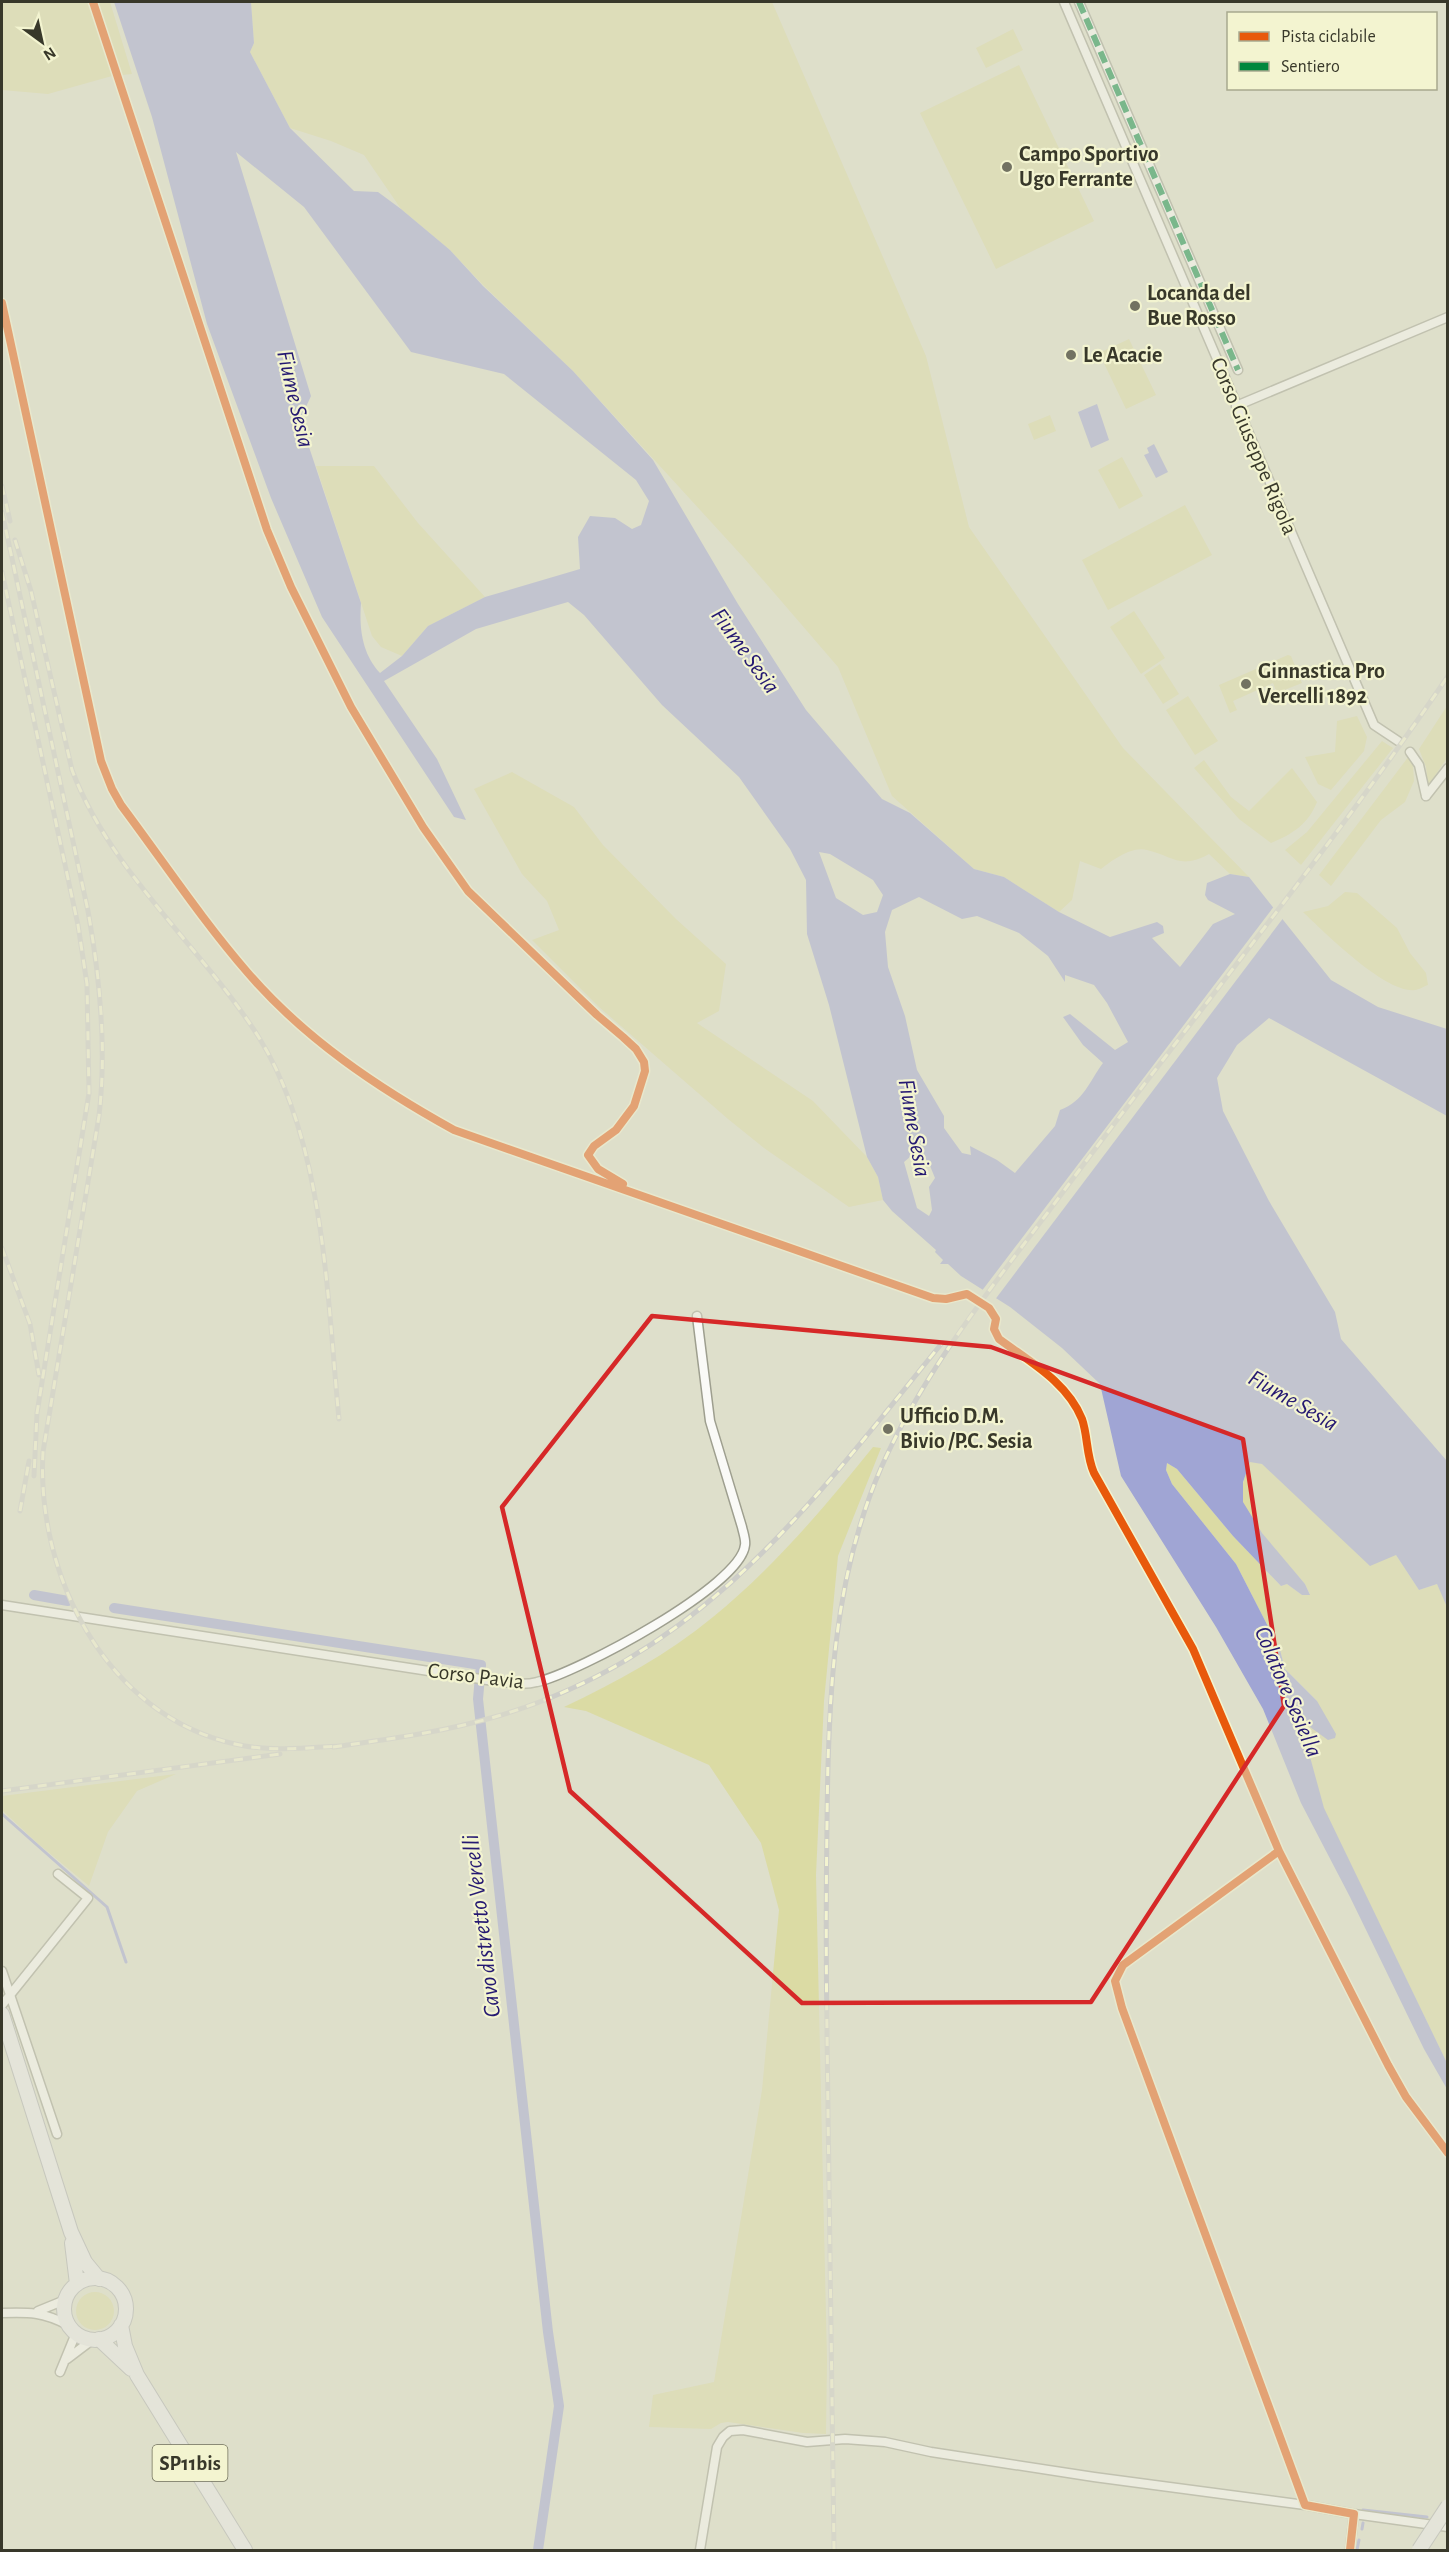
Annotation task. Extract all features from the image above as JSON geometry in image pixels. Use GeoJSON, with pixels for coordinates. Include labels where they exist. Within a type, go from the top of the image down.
{"type":"FeatureCollection","features":[{"type":"Feature","properties":{"kind":"main road","name":"SP11bis"},"geometry":{"type":"LineString","coordinates":[[2,2019],[71,2232],[85,2262],[99,2278],[117,2287],[122,2296],[125,2306],[121,2325],[124,2346],[137,2375],[245,2550]]}},
{"type":"Feature","properties":{"kind":"main road","name":"SP11bis"},"geometry":{"type":"LineString","coordinates":[[71,2232],[77,2284]]}},
{"type":"Feature","properties":{"kind":"main road"},"geometry":{"type":"LineString","coordinates":[[72,2329],[64,2309],[69,2291],[83,2280],[99,2278]]}},
{"type":"Feature","properties":{"kind":"main road"},"geometry":{"type":"LineString","coordinates":[[95,2340],[115,2332],[121,2325]]}},
{"type":"Feature","properties":{"kind":"main road","name":"SP11bis"},"geometry":{"type":"LineString","coordinates":[[72,2329],[115,2352],[137,2375]]}},
{"type":"Feature","properties":{"kind":"main road"},"geometry":{"type":"LineString","coordinates":[[1419,2550],[1448,2506]]}},
{"type":"Feature","properties":{"kind":"street","name":"Corso Giuseppe Rigola"},"geometry":{"type":"LineString","coordinates":[[1064,2],[1374,725],[1398,741]]}},
{"type":"Feature","properties":{"kind":"street"},"geometry":{"type":"LineString","coordinates":[[1079,2],[1238,370]]}},
{"type":"Feature","properties":{"kind":"street"},"geometry":{"type":"LineString","coordinates":[[1236,406],[1448,317]]}},
{"type":"Feature","properties":{"kind":"street"},"geometry":{"type":"LineString","coordinates":[[1410,752],[1419,765],[1426,796],[1448,768]]}},
{"type":"Feature","properties":{"kind":"street","name":"Corso Pavia"},"geometry":{"type":"LineString","coordinates":[[2,1605],[487,1680],[534,1683],[559,1676],[597,1658],[693,1601],[716,1583],[741,1555],[746,1545],[710,1421],[697,1316]]}},
{"type":"Feature","properties":{"kind":"street"},"geometry":{"type":"LineString","coordinates":[[2,2005],[88,1898],[58,1874]]}},
{"type":"Feature","properties":{"kind":"street"},"geometry":{"type":"LineString","coordinates":[[2,1971],[57,2134]]}},
{"type":"Feature","properties":{"kind":"street"},"geometry":{"type":"LineString","coordinates":[[35,2312],[65,2301]]}},
{"type":"Feature","properties":{"kind":"street"},"geometry":{"type":"LineString","coordinates":[[2,2313],[35,2312],[50,2315],[72,2329],[67,2359],[60,2372]]}},
{"type":"Feature","properties":{"kind":"street"},"geometry":{"type":"LineString","coordinates":[[67,2359],[95,2340]]}},
{"type":"Feature","properties":{"kind":"street"},"geometry":{"type":"LineString","coordinates":[[700,2550],[717,2446],[730,2431],[743,2430],[807,2442],[845,2439],[885,2442],[931,2452],[1094,2477],[1448,2527]]}},
{"type":"Feature","properties":{"kind":"street"},"geometry":{"type":"LineString","coordinates":[[1350,2550],[1354,2514]]}},
{"type":"Feature","properties":{"kind":"highlighted area"},"geometry":{"type":"Polygon","coordinates":[[[652,1316],[991,1347],[1243,1439],[1284,1706],[1091,2002],[802,2003],[570,1791],[502,1507],[652,1316]]]}},
{"type":"Feature","properties":{"kind":"green space"},"geometry":{"type":"Polygon","coordinates":[[[2,2],[110,2],[132,74],[112,76],[48,94],[2,90],[2,2]]]}},
{"type":"Feature","properties":{"kind":"green space"},"geometry":{"type":"Polygon","coordinates":[[[251,2],[772,2],[926,356],[969,527],[1123,748],[1249,877],[1230,874],[1209,854],[1199,859],[1183,861],[1147,850],[1135,850],[1122,855],[1101,869],[1080,861],[1072,900],[1059,912],[1004,877],[974,869],[892,796],[838,667],[744,558],[573,371],[483,285],[450,250],[401,209],[364,155],[331,141],[290,128],[250,52],[254,43],[251,2]]]}},
{"type":"Feature","properties":{"kind":"green space"},"geometry":{"type":"Polygon","coordinates":[[[1013,29],[1023,50],[986,68],[976,48],[1013,29]]]}},
{"type":"Feature","properties":{"kind":"green space","name":"Campo Sportivo Ugo Ferrante"},"geometry":{"type":"Polygon","coordinates":[[[1019,65],[1094,221],[996,269],[920,113],[1019,65]]]}},
{"type":"Feature","properties":{"kind":"green space"},"geometry":{"type":"Polygon","coordinates":[[[1129,339],[1156,395],[1126,409],[1099,353],[1129,339]]]}},
{"type":"Feature","properties":{"kind":"green space"},"geometry":{"type":"Polygon","coordinates":[[[1050,415],[1056,431],[1034,440],[1028,424],[1050,415]]]}},
{"type":"Feature","properties":{"kind":"green space"},"geometry":{"type":"Polygon","coordinates":[[[1122,457],[1143,496],[1119,509],[1098,470],[1122,457]]]}},
{"type":"Feature","properties":{"kind":"green space"},"geometry":{"type":"Polygon","coordinates":[[[316,466],[374,466],[418,523],[485,597],[428,626],[402,656],[381,647],[372,636],[316,466]]]}},
{"type":"Feature","properties":{"kind":"green space"},"geometry":{"type":"Polygon","coordinates":[[[1185,505],[1212,555],[1108,610],[1082,560],[1185,505]]]}},
{"type":"Feature","properties":{"kind":"green space"},"geometry":{"type":"Polygon","coordinates":[[[1134,611],[1165,658],[1141,674],[1110,627],[1134,611]]]}},
{"type":"Feature","properties":{"kind":"green space","name":"Ginnastica Pro Vercelli 1892"},"geometry":{"type":"Polygon","coordinates":[[[1288,655],[1291,656],[1302,683],[1277,693],[1273,683],[1233,701],[1237,710],[1230,713],[1219,685],[1288,655]]]}},
{"type":"Feature","properties":{"kind":"green space"},"geometry":{"type":"Polygon","coordinates":[[[1160,664],[1179,694],[1163,704],[1144,675],[1160,664]]]}},
{"type":"Feature","properties":{"kind":"green space"},"geometry":{"type":"Polygon","coordinates":[[[1188,696],[1218,741],[1195,755],[1166,710],[1188,696]]]}},
{"type":"Feature","properties":{"kind":"green space"},"geometry":{"type":"Polygon","coordinates":[[[1447,706],[1447,758],[1428,786],[1426,767],[1419,749],[1447,706]]]}},
{"type":"Feature","properties":{"kind":"green space"},"geometry":{"type":"Polygon","coordinates":[[[1357,716],[1367,737],[1364,751],[1331,790],[1318,784],[1305,757],[1335,752],[1337,721],[1357,716]]]}},
{"type":"Feature","properties":{"kind":"green space"},"geometry":{"type":"Polygon","coordinates":[[[1382,741],[1393,748],[1301,865],[1285,850],[1307,832],[1382,741]]]}},
{"type":"Feature","properties":{"kind":"green space"},"geometry":{"type":"Polygon","coordinates":[[[1409,756],[1413,765],[1414,781],[1405,802],[1381,820],[1331,886],[1319,875],[1409,756]]]}},
{"type":"Feature","properties":{"kind":"green space"},"geometry":{"type":"Polygon","coordinates":[[[1204,760],[1231,797],[1249,811],[1292,768],[1317,802],[1299,827],[1271,843],[1239,819],[1194,768],[1204,760]]]}},
{"type":"Feature","properties":{"kind":"green space"},"geometry":{"type":"Polygon","coordinates":[[[512,772],[574,807],[603,845],[676,919],[726,964],[719,1011],[697,1023],[813,1101],[867,1157],[878,1177],[883,1200],[849,1207],[764,1148],[599,1007],[532,940],[559,930],[547,901],[522,874],[474,789],[512,772]]]}},
{"type":"Feature","properties":{"kind":"green space"},"geometry":{"type":"Polygon","coordinates":[[[1345,892],[1357,893],[1397,928],[1410,953],[1426,973],[1428,985],[1415,990],[1403,989],[1388,982],[1356,960],[1303,912],[1328,906],[1345,892]]]}},
{"type":"Feature","properties":{"kind":"green space"},"geometry":{"type":"Polygon","coordinates":[[[873,1447],[881,1448],[838,1556],[824,1701],[816,1875],[827,2360],[826,2434],[803,2433],[728,2422],[711,2429],[649,2427],[653,2395],[714,2382],[762,2090],[779,1910],[761,1843],[709,1765],[586,1711],[564,1707],[642,1666],[713,1617],[757,1578],[798,1536],[873,1447]]]}},
{"type":"Feature","properties":{"kind":"green space"},"geometry":{"type":"Polygon","coordinates":[[[1250,1461],[1262,1464],[1396,1555],[1419,1590],[1437,1584],[1448,1607],[1447,2063],[1323,1808],[1301,1725],[1294,1716],[1301,1715],[1310,1727],[1317,1701],[1285,1669],[1280,1650],[1236,1564],[1172,1484],[1166,1470],[1167,1463],[1177,1469],[1233,1536],[1281,1586],[1287,1584],[1302,1595],[1310,1594],[1305,1584],[1280,1556],[1247,1511],[1242,1492],[1250,1461]]]}},
{"type":"Feature","properties":{"kind":"green space"},"geometry":{"type":"Polygon","coordinates":[[[176,1774],[137,1791],[108,1832],[89,1886],[2,1810],[2,1796],[176,1774]]]}},
{"type":"Feature","properties":{"kind":"green space"},"geometry":{"type":"Polygon","coordinates":[[[95,2292],[108,2298],[114,2311],[108,2324],[95,2330],[82,2324],[76,2311],[82,2298],[95,2292]]]}},
{"type":"Feature","properties":{"kind":"water"},"geometry":{"type":"Polygon","coordinates":[[[114,2],[251,2],[254,43],[250,52],[290,128],[354,191],[378,192],[450,250],[483,286],[573,371],[653,460],[738,604],[806,710],[882,799],[910,813],[974,869],[1004,877],[1059,912],[1110,937],[1157,922],[1163,926],[1164,933],[1152,938],[1180,967],[1213,924],[1235,914],[1208,900],[1205,895],[1207,883],[1230,874],[1249,877],[1331,980],[1378,1007],[1447,1029],[1447,1116],[1269,1018],[1237,1045],[1217,1078],[1223,1111],[1269,1201],[1335,1312],[1341,1339],[1447,1461],[1447,1607],[1437,1584],[1419,1590],[1396,1555],[1370,1566],[1262,1464],[1250,1462],[1243,1482],[1243,1502],[1262,1533],[1305,1584],[1310,1595],[1302,1595],[1287,1584],[1281,1586],[1233,1536],[1177,1469],[1167,1463],[1166,1470],[1172,1484],[1236,1564],[1280,1650],[1285,1669],[1317,1701],[1336,1734],[1335,1738],[1328,1740],[1310,1727],[1301,1715],[1295,1716],[1301,1724],[1324,1808],[1447,2063],[1447,2089],[1424,2049],[1301,1803],[1263,1709],[1216,1627],[1121,1476],[1100,1384],[1062,1348],[1010,1307],[961,1276],[948,1264],[940,1264],[943,1260],[935,1252],[936,1250],[892,1211],[883,1200],[878,1177],[867,1157],[829,1005],[807,934],[806,880],[790,849],[739,777],[662,705],[584,615],[568,602],[476,629],[384,681],[437,759],[466,820],[454,817],[322,617],[271,498],[207,324],[152,117],[114,2]],[[236,152],[311,396],[300,420],[361,603],[363,640],[369,658],[380,673],[402,656],[428,626],[485,597],[580,569],[578,537],[590,516],[615,518],[632,529],[641,525],[649,501],[636,480],[504,374],[411,352],[304,207],[236,152]],[[819,852],[836,898],[863,915],[877,912],[883,895],[873,880],[830,854],[819,852]],[[919,897],[892,910],[885,932],[888,967],[905,1016],[917,1070],[944,1116],[944,1128],[962,1153],[971,1155],[970,1146],[997,1160],[1015,1173],[1055,1126],[1060,1110],[1075,1102],[1103,1063],[1083,1045],[1063,1017],[1070,1014],[1115,1050],[1128,1042],[1107,1003],[1094,985],[1065,975],[1065,982],[1048,956],[1019,933],[977,916],[962,919],[919,897]],[[916,1152],[904,1162],[917,1208],[929,1216],[932,1210],[929,1187],[935,1178],[928,1161],[916,1152]]]}},
{"type":"Feature","properties":{"kind":"water"},"geometry":{"type":"Polygon","coordinates":[[[1097,404],[1109,440],[1091,448],[1078,412],[1097,404]]]}},
{"type":"Feature","properties":{"kind":"water"},"geometry":{"type":"Polygon","coordinates":[[[1154,444],[1168,472],[1156,478],[1144,455],[1149,453],[1147,448],[1154,444]]]}},
{"type":"Feature","properties":{"kind":"pier"},"geometry":{"type":"Polygon","coordinates":[[[1275,905],[1284,917],[994,1301],[981,1292],[1275,905]]]}},
{"type":"Feature","properties":{"kind":"waterway","name":"Cavo distretto Vercelli"},"geometry":{"type":"LineString","coordinates":[[34,1595],[68,1601]]}},
{"type":"Feature","properties":{"kind":"waterway","name":"Cavo distretto Vercelli"},"geometry":{"type":"LineString","coordinates":[[114,1608],[481,1665],[478,1699],[548,2332],[559,2406],[538,2550]]}},
{"type":"Feature","properties":{"kind":"waterway"},"geometry":{"type":"LineString","coordinates":[[2,1814],[107,1907],[126,1962]]}},
{"type":"Feature","properties":{"kind":"waterway"},"geometry":{"type":"LineString","coordinates":[[1363,2510],[1427,2517]]}},
{"type":"Feature","properties":{"kind":"waterway"},"geometry":{"type":"LineString","coordinates":[[1362,2529],[1363,2523]]}},
{"type":"Feature","properties":{"kind":"waterway"},"geometry":{"type":"LineString","coordinates":[[1357,2550],[1359,2540]]}},
{"type":"Feature","properties":{"kind":"railway"},"geometry":{"type":"LineString","coordinates":[[2,486],[10,521]]}},
{"type":"Feature","properties":{"kind":"railway"},"geometry":{"type":"LineString","coordinates":[[2,512],[88,911],[101,1013],[102,1064],[99,1116],[43,1452],[44,1499],[52,1545],[67,1591],[88,1633],[116,1671],[150,1703],[189,1728],[235,1744],[274,1749],[340,1746]]}},
{"type":"Feature","properties":{"kind":"railway"},"geometry":{"type":"LineString","coordinates":[[15,540],[31,591],[72,770],[89,807],[109,842],[133,875],[235,1003],[258,1036],[280,1078],[297,1124],[310,1172],[319,1222],[326,1273],[339,1419]]}},
{"type":"Feature","properties":{"kind":"railway"},"geometry":{"type":"LineString","coordinates":[[2,572],[78,925],[87,984],[89,1093],[37,1413],[34,1476]]}},
{"type":"Feature","properties":{"kind":"railway"},"geometry":{"type":"LineString","coordinates":[[834,2550],[826,1980],[829,1733],[836,1643],[843,1598],[852,1554],[865,1511],[881,1468],[899,1430],[941,1359],[1111,1127],[1355,807],[1448,676]]}},
{"type":"Feature","properties":{"kind":"railway"},"geometry":{"type":"LineString","coordinates":[[2,1248],[30,1324],[39,1375]]}},
{"type":"Feature","properties":{"kind":"railway"},"geometry":{"type":"LineString","coordinates":[[333,1747],[437,1731],[498,1716],[571,1689],[637,1654],[695,1612],[749,1566],[847,1459],[942,1343]]}},
{"type":"Feature","properties":{"kind":"railway"},"geometry":{"type":"LineString","coordinates":[[20,1511],[29,1461]]}},
{"type":"Feature","properties":{"kind":"railway"},"geometry":{"type":"LineString","coordinates":[[2,1791],[280,1754]]}},
{"type":"Feature","properties":{"kind":"marked path"},"geometry":{"type":"LineString","coordinates":[[1079,2],[1238,370]]}},
{"type":"Feature","properties":{"kind":"cycle path"},"geometry":{"type":"LineString","coordinates":[[93,2],[267,530],[291,587],[351,707],[423,827],[468,891],[597,1015],[636,1049],[644,1062],[645,1071],[634,1106],[616,1130],[594,1146],[588,1155],[598,1169],[623,1184]]}},
{"type":"Feature","properties":{"kind":"cycle path"},"geometry":{"type":"LineString","coordinates":[[2,303],[101,761],[121,805],[215,932],[270,997],[318,1041],[370,1079],[454,1130],[933,1298],[946,1299],[967,1294],[989,1308],[996,1319],[994,1329],[999,1339],[1057,1383],[1075,1406],[1084,1425],[1094,1473],[1193,1649],[1279,1851],[1388,2065],[1406,2097],[1448,2153]]}},
{"type":"Feature","properties":{"kind":"cycle path"},"geometry":{"type":"LineString","coordinates":[[1279,1851],[1123,1965],[1115,1981],[1122,2008],[1305,2505],[1354,2514],[1350,2550]]}},
{"type":"Feature","properties":{"kind":"place","name":"Campo Sportivo Ugo Ferrante"},"geometry":{"type":"Point","coordinates":[1007,167]}},
{"type":"Feature","properties":{"kind":"place","name":"Locanda del Bue Rosso"},"geometry":{"type":"Point","coordinates":[1135,306]}},
{"type":"Feature","properties":{"kind":"place","name":"Le Acacie"},"geometry":{"type":"Point","coordinates":[1071,355]}},
{"type":"Feature","properties":{"kind":"place","name":"Ginnastica Pro Vercelli 1892"},"geometry":{"type":"Point","coordinates":[1246,684]}},
{"type":"Feature","properties":{"kind":"place","name":"Ufficio D.M. Bivio /P.C. Sesia"},"geometry":{"type":"Point","coordinates":[888,1429]}},
{"type":"Feature","properties":{"kind":"water label","name":"Fiume Sesia"},"geometry":{"type":"Point","coordinates":[295,399]}},
{"type":"Feature","properties":{"kind":"water label","name":"Fiume Sesia"},"geometry":{"type":"Point","coordinates":[745,651]}},
{"type":"Feature","properties":{"kind":"water label","name":"Fiume Sesia"},"geometry":{"type":"Point","coordinates":[914,1128]}},
{"type":"Feature","properties":{"kind":"water label","name":"Fiume Sesia"},"geometry":{"type":"Point","coordinates":[1293,1401]}},
{"type":"Feature","properties":{"kind":"water label","name":"Colatore Sesiella"},"geometry":{"type":"Point","coordinates":[1288,1692]}}]}
